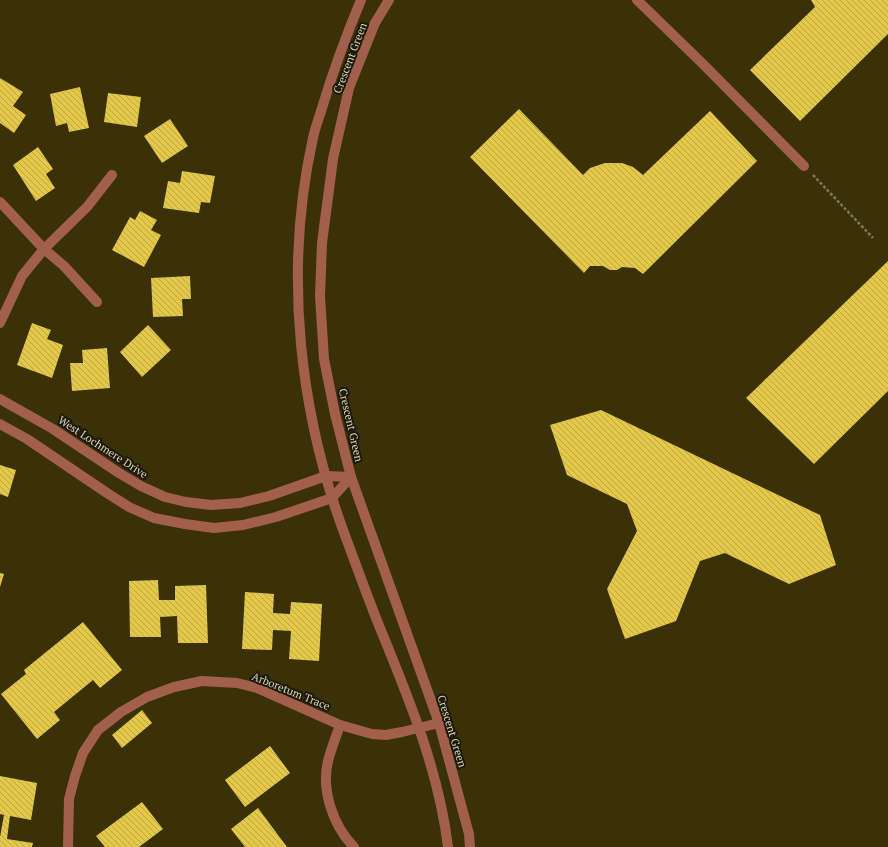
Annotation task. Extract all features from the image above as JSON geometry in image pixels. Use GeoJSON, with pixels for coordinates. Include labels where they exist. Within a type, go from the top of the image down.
{"type":"FeatureCollection","features":[{"type":"Feature","properties":{"kind":"street","name":"Crescent Green"},"geometry":{"type":"LineString","coordinates":[[361,0],[331,77],[314,135],[306,173],[300,214],[298,300],[300,335],[313,423],[332,498],[347,542],[411,703],[433,775],[442,812],[448,847]]}},
{"type":"Feature","properties":{"kind":"street","name":"Crescent Green"},"geometry":{"type":"LineString","coordinates":[[389,0],[376,23],[349,88],[333,159],[322,243],[320,296],[324,359],[335,414],[351,477],[439,723],[469,834],[470,847]]}},
{"type":"Feature","properties":{"kind":"street"},"geometry":{"type":"LineString","coordinates":[[637,0],[808,170]]}},
{"type":"Feature","properties":{"kind":"street"},"geometry":{"type":"LineString","coordinates":[[0,323],[22,276],[44,249],[87,208],[112,175]]}},
{"type":"Feature","properties":{"kind":"street"},"geometry":{"type":"LineString","coordinates":[[0,202],[44,249],[64,266],[97,302]]}},
{"type":"Feature","properties":{"kind":"street","name":"West Lochmere Drive"},"geometry":{"type":"LineString","coordinates":[[0,399],[53,429],[141,486],[165,497],[186,502],[211,505],[240,503],[269,496],[326,476],[351,477]]}},
{"type":"Feature","properties":{"kind":"street"},"geometry":{"type":"LineString","coordinates":[[0,424],[28,439],[106,493],[129,507],[154,518],[171,522],[214,528],[243,526],[276,517],[332,498],[351,477]]}},
{"type":"Feature","properties":{"kind":"street","name":"Arboretum Trace"},"geometry":{"type":"LineString","coordinates":[[68,847],[69,799],[75,776],[84,753],[98,730],[121,712],[147,697],[174,686],[202,681],[237,683],[257,688],[340,725],[372,734],[391,734],[439,723]]}},
{"type":"Feature","properties":{"kind":"street"},"geometry":{"type":"LineString","coordinates":[[340,725],[328,760],[326,774],[327,788],[330,806],[337,823],[348,841],[354,847]]}},
{"type":"Feature","properties":{"kind":"path"},"geometry":{"type":"LineString","coordinates":[[808,170],[873,238]]}},
{"type":"Feature","properties":{"kind":"building"},"geometry":{"type":"Polygon","coordinates":[[[811,0],[888,0],[888,34],[800,121],[750,70],[815,7],[811,0]]]}},
{"type":"Feature","properties":{"kind":"building"},"geometry":{"type":"Polygon","coordinates":[[[0,78],[23,92],[13,106],[26,115],[14,133],[0,123],[0,78]]]}},
{"type":"Feature","properties":{"kind":"building"},"geometry":{"type":"Polygon","coordinates":[[[80,87],[89,128],[69,132],[67,123],[56,126],[50,94],[80,87]]]}},
{"type":"Feature","properties":{"kind":"building"},"geometry":{"type":"Polygon","coordinates":[[[108,93],[141,97],[137,127],[104,122],[108,93]]]}},
{"type":"Feature","properties":{"kind":"building"},"geometry":{"type":"Polygon","coordinates":[[[519,109],[583,175],[590,168],[605,163],[622,163],[633,167],[643,175],[710,111],[757,161],[643,274],[635,268],[622,267],[617,270],[610,270],[603,266],[590,266],[584,273],[470,157],[519,109]]]}},
{"type":"Feature","properties":{"kind":"building"},"geometry":{"type":"Polygon","coordinates":[[[170,119],[188,146],[162,163],[144,136],[170,119]]]}},
{"type":"Feature","properties":{"kind":"building"},"geometry":{"type":"Polygon","coordinates":[[[38,147],[53,169],[46,174],[55,188],[36,201],[13,165],[38,147]]]}},
{"type":"Feature","properties":{"kind":"building"},"geometry":{"type":"Polygon","coordinates":[[[182,171],[215,176],[210,203],[201,202],[199,213],[163,208],[168,181],[180,183],[182,171]]]}},
{"type":"Feature","properties":{"kind":"building"},"geometry":{"type":"Polygon","coordinates":[[[140,211],[157,220],[151,230],[161,235],[144,267],[112,250],[130,217],[135,220],[140,211]]]}},
{"type":"Feature","properties":{"kind":"building"},"geometry":{"type":"Polygon","coordinates":[[[888,261],[888,391],[814,464],[746,398],[888,261]]]}},
{"type":"Feature","properties":{"kind":"building"},"geometry":{"type":"Polygon","coordinates":[[[190,276],[191,299],[182,299],[183,316],[153,317],[151,278],[190,276]]]}},
{"type":"Feature","properties":{"kind":"building"},"geometry":{"type":"Polygon","coordinates":[[[32,323],[51,330],[47,339],[63,345],[52,378],[17,365],[32,323]]]}},
{"type":"Feature","properties":{"kind":"building"},"geometry":{"type":"Polygon","coordinates":[[[148,325],[171,350],[142,377],[120,352],[148,325]]]}},
{"type":"Feature","properties":{"kind":"building"},"geometry":{"type":"Polygon","coordinates":[[[107,348],[110,388],[72,391],[70,363],[83,363],[82,350],[107,348]]]}},
{"type":"Feature","properties":{"kind":"building"},"geometry":{"type":"Polygon","coordinates":[[[601,410],[820,515],[836,565],[789,584],[725,553],[700,561],[676,621],[625,639],[607,589],[637,531],[627,504],[567,475],[550,425],[601,410]]]}},
{"type":"Feature","properties":{"kind":"building"},"geometry":{"type":"Polygon","coordinates":[[[0,465],[16,470],[8,497],[0,494],[0,465]]]}},
{"type":"Feature","properties":{"kind":"building"},"geometry":{"type":"Polygon","coordinates":[[[0,573],[4,574],[0,587],[0,573]]]}},
{"type":"Feature","properties":{"kind":"building"},"geometry":{"type":"Polygon","coordinates":[[[158,580],[159,600],[175,600],[175,586],[206,585],[208,643],[178,643],[177,616],[160,617],[161,637],[130,637],[129,581],[158,580]]]}},
{"type":"Feature","properties":{"kind":"building"},"geometry":{"type":"Polygon","coordinates":[[[245,592],[274,594],[273,613],[290,614],[291,602],[322,604],[319,661],[289,659],[291,631],[273,630],[272,650],[242,649],[245,592]]]}},
{"type":"Feature","properties":{"kind":"building"},"geometry":{"type":"Polygon","coordinates":[[[83,622],[122,670],[100,688],[93,680],[54,712],[60,720],[37,739],[1,694],[26,674],[24,670],[83,622]]]}},
{"type":"Feature","properties":{"kind":"building"},"geometry":{"type":"Polygon","coordinates":[[[142,710],[152,723],[122,748],[112,735],[142,710]]]}},
{"type":"Feature","properties":{"kind":"building"},"geometry":{"type":"Polygon","coordinates":[[[270,746],[290,773],[245,807],[225,780],[270,746]]]}},
{"type":"Feature","properties":{"kind":"building"},"geometry":{"type":"Polygon","coordinates":[[[0,776],[37,783],[31,820],[10,816],[7,839],[33,843],[32,847],[0,847],[0,837],[4,815],[0,814],[0,776]]]}},
{"type":"Feature","properties":{"kind":"building"},"geometry":{"type":"Polygon","coordinates":[[[142,802],[163,829],[139,847],[105,847],[96,836],[142,802]]]}},
{"type":"Feature","properties":{"kind":"building"},"geometry":{"type":"Polygon","coordinates":[[[258,808],[287,847],[245,847],[231,829],[258,808]]]}}]}
